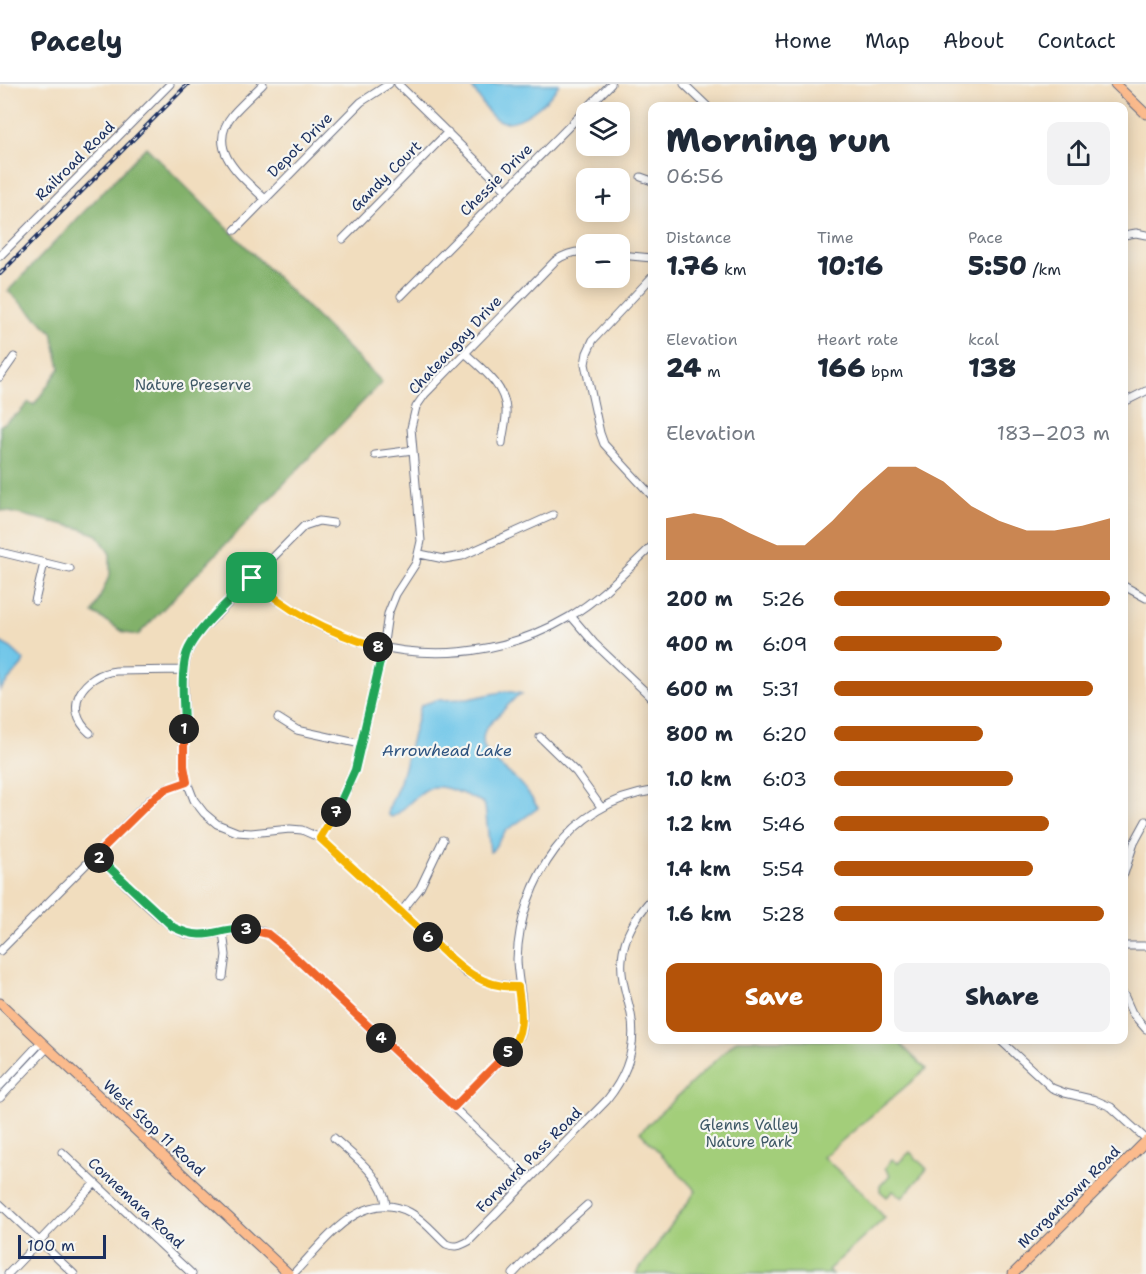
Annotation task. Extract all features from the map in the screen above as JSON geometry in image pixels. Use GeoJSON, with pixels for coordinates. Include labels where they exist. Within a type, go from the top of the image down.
{"type":"FeatureCollection","features":[{"type":"Feature","properties":{"kind":"main road"},"geometry":{"type":"LineString","coordinates":[[1115,84],[1146,114]]}},
{"type":"Feature","properties":{"kind":"main road","name":"West Stop 11 Road"},"geometry":{"type":"LineString","coordinates":[[0,1003],[291,1274]]}},
{"type":"Feature","properties":{"kind":"main road","name":"Morgantown Road"},"geometry":{"type":"LineString","coordinates":[[1013,1274],[1145,1144]]}},
{"type":"Feature","properties":{"kind":"street","name":"Railroad Road"},"geometry":{"type":"LineString","coordinates":[[0,256],[170,84]]}},
{"type":"Feature","properties":{"kind":"street"},"geometry":{"type":"LineString","coordinates":[[263,84],[232,115],[226,124],[222,140],[227,159],[235,170],[265,199]]}},
{"type":"Feature","properties":{"kind":"street","name":"Depot Drive"},"geometry":{"type":"LineString","coordinates":[[235,230],[361,102],[389,84]]}},
{"type":"Feature","properties":{"kind":"street"},"geometry":{"type":"LineString","coordinates":[[398,84],[506,190]]}},
{"type":"Feature","properties":{"kind":"street","name":"Chessie Drive"},"geometry":{"type":"LineString","coordinates":[[401,296],[611,84]]}},
{"type":"Feature","properties":{"kind":"street"},"geometry":{"type":"LineString","coordinates":[[684,84],[703,102]]}},
{"type":"Feature","properties":{"kind":"street","name":"Gandy Court"},"geometry":{"type":"LineString","coordinates":[[343,239],[448,132]]}},
{"type":"Feature","properties":{"kind":"street"},"geometry":{"type":"LineString","coordinates":[[641,177],[648,180]]}},
{"type":"Feature","properties":{"kind":"street"},"geometry":{"type":"LineString","coordinates":[[1128,234],[1146,235]]}},
{"type":"Feature","properties":{"kind":"street","name":"Chateaugay Drive"},"geometry":{"type":"LineString","coordinates":[[320,838],[347,790],[361,744],[391,604],[420,554],[422,541],[411,428],[416,407],[425,394],[555,261],[565,254],[576,251]]}},
{"type":"Feature","properties":{"kind":"street"},"geometry":{"type":"LineString","coordinates":[[630,256],[648,258]]}},
{"type":"Feature","properties":{"kind":"street"},"geometry":{"type":"LineString","coordinates":[[648,281],[593,340],[585,364],[592,403],[604,444],[648,492]]}},
{"type":"Feature","properties":{"kind":"street"},"geometry":{"type":"LineString","coordinates":[[465,353],[503,394],[506,410],[502,443]]}},
{"type":"Feature","properties":{"kind":"street"},"geometry":{"type":"LineString","coordinates":[[0,376],[14,357]]}},
{"type":"Feature","properties":{"kind":"street"},"geometry":{"type":"LineString","coordinates":[[1128,400],[1146,392]]}},
{"type":"Feature","properties":{"kind":"street"},"geometry":{"type":"LineString","coordinates":[[375,455],[413,450]]}},
{"type":"Feature","properties":{"kind":"street"},"geometry":{"type":"LineString","coordinates":[[420,554],[444,559],[462,556],[553,515]]}},
{"type":"Feature","properties":{"kind":"street"},"geometry":{"type":"LineString","coordinates":[[333,523],[319,521],[304,526],[195,638],[187,654],[184,670],[184,766],[194,800],[204,813],[227,828],[251,833],[302,830],[320,838],[466,973],[489,983],[518,987]]}},
{"type":"Feature","properties":{"kind":"street"},"geometry":{"type":"LineString","coordinates":[[252,578],[273,596],[313,623],[345,638],[383,649],[431,654],[480,650],[527,638],[571,616],[604,592],[648,550]]}},
{"type":"Feature","properties":{"kind":"street"},"geometry":{"type":"LineString","coordinates":[[0,552],[70,569]]}},
{"type":"Feature","properties":{"kind":"street"},"geometry":{"type":"LineString","coordinates":[[34,601],[44,563]]}},
{"type":"Feature","properties":{"kind":"street"},"geometry":{"type":"LineString","coordinates":[[1128,588],[1146,598]]}},
{"type":"Feature","properties":{"kind":"street"},"geometry":{"type":"LineString","coordinates":[[571,616],[594,643],[648,694]]}},
{"type":"Feature","properties":{"kind":"street"},"geometry":{"type":"LineString","coordinates":[[90,733],[82,726],[77,716],[77,705],[80,692],[95,676],[116,671],[184,670]]}},
{"type":"Feature","properties":{"kind":"street"},"geometry":{"type":"LineString","coordinates":[[278,718],[297,730],[361,744]]}},
{"type":"Feature","properties":{"kind":"street"},"geometry":{"type":"LineString","coordinates":[[540,737],[576,772],[601,807]]}},
{"type":"Feature","properties":{"kind":"street"},"geometry":{"type":"LineString","coordinates":[[0,951],[157,795],[187,782]]}},
{"type":"Feature","properties":{"kind":"street"},"geometry":{"type":"LineString","coordinates":[[454,1107],[511,1049],[519,1037],[522,1020],[517,959],[519,934],[526,905],[548,860],[568,834],[587,816],[619,799],[648,792]]}},
{"type":"Feature","properties":{"kind":"street"},"geometry":{"type":"LineString","coordinates":[[1128,862],[1134,843],[1146,821]]}},
{"type":"Feature","properties":{"kind":"street"},"geometry":{"type":"LineString","coordinates":[[401,912],[420,888],[443,840]]}},
{"type":"Feature","properties":{"kind":"street"},"geometry":{"type":"LineString","coordinates":[[96,855],[173,927],[185,933],[199,936],[238,928],[255,929],[268,934],[529,1179]]}},
{"type":"Feature","properties":{"kind":"street","name":"Forward Pass Road"},"geometry":{"type":"LineString","coordinates":[[456,1246],[469,1241],[607,1100],[624,1076],[630,1058],[633,1036],[622,975],[623,952],[631,927],[648,903]]}},
{"type":"Feature","properties":{"kind":"street"},"geometry":{"type":"LineString","coordinates":[[223,932],[226,954],[223,977]]}},
{"type":"Feature","properties":{"kind":"street"},"geometry":{"type":"LineString","coordinates":[[1128,946],[1146,946]]}},
{"type":"Feature","properties":{"kind":"street"},"geometry":{"type":"LineString","coordinates":[[1128,1004],[1132,1013],[1146,1029]]}},
{"type":"Feature","properties":{"kind":"street"},"geometry":{"type":"LineString","coordinates":[[1004,1044],[1052,1088],[1111,1107],[1145,1144]]}},
{"type":"Feature","properties":{"kind":"street"},"geometry":{"type":"LineString","coordinates":[[0,1086],[44,1045]]}},
{"type":"Feature","properties":{"kind":"street"},"geometry":{"type":"LineString","coordinates":[[0,1098],[44,1045]]}},
{"type":"Feature","properties":{"kind":"street"},"geometry":{"type":"LineString","coordinates":[[334,1138],[377,1179],[383,1189],[386,1205]]}},
{"type":"Feature","properties":{"kind":"street","name":"Connemara Road"},"geometry":{"type":"LineString","coordinates":[[62,1152],[192,1274]]}},
{"type":"Feature","properties":{"kind":"street"},"geometry":{"type":"LineString","coordinates":[[8,1274],[95,1183]]}},
{"type":"Feature","properties":{"kind":"street"},"geometry":{"type":"LineString","coordinates":[[0,1204],[74,1274]]}},
{"type":"Feature","properties":{"kind":"street"},"geometry":{"type":"LineString","coordinates":[[291,1274],[347,1219],[362,1210],[386,1205],[411,1212],[446,1244],[456,1246],[456,1255]]}},
{"type":"Feature","properties":{"kind":"street"},"geometry":{"type":"LineString","coordinates":[[513,1274],[587,1205]]}},
{"type":"Feature","properties":{"kind":"green space","name":"Nature Preserve"},"geometry":{"type":"Polygon","coordinates":[[[146,147],[382,382],[138,635],[125,633],[93,613],[110,574],[110,554],[98,535],[79,528],[0,510],[0,426],[19,413],[29,402],[34,405],[60,368],[52,332],[8,291],[146,147]]]}},
{"type":"Feature","properties":{"kind":"green space","name":"Glenns Valley Nature Park"},"geometry":{"type":"Polygon","coordinates":[[[733,1044],[900,1044],[926,1069],[823,1157],[858,1188],[885,1218],[828,1270],[832,1274],[636,1274],[696,1191],[640,1132],[733,1044]]]}},
{"type":"Feature","properties":{"kind":"green space"},"geometry":{"type":"Polygon","coordinates":[[[910,1152],[927,1169],[902,1198],[893,1191],[887,1197],[880,1191],[880,1186],[890,1175],[885,1168],[892,1159],[898,1163],[910,1152]]]}},
{"type":"Feature","properties":{"kind":"water"},"geometry":{"type":"Polygon","coordinates":[[[466,84],[559,84],[549,98],[533,112],[514,121],[506,122],[494,118],[472,87],[466,84]]]}},
{"type":"Feature","properties":{"kind":"water"},"geometry":{"type":"Polygon","coordinates":[[[0,642],[24,660],[0,690],[0,642]]]}},
{"type":"Feature","properties":{"kind":"water","name":"Arrowhead Lake"},"geometry":{"type":"Polygon","coordinates":[[[506,691],[523,694],[517,696],[486,728],[483,742],[489,755],[518,781],[538,808],[506,831],[490,852],[485,806],[482,802],[447,788],[427,789],[397,814],[392,817],[388,815],[400,782],[421,705],[436,700],[468,699],[506,691]]]}},
{"type":"Feature","properties":{"kind":"railway"},"geometry":{"type":"LineString","coordinates":[[0,274],[188,84]]}},
{"type":"Feature","properties":{"kind":"route"},"geometry":{"type":"LineString","coordinates":[[252,578],[273,596],[313,623],[345,638],[383,649],[355,770],[338,809],[320,838],[466,973],[499,986],[518,987],[522,1020],[519,1037],[511,1049],[454,1107],[268,934],[255,929],[238,928],[210,935],[199,936],[185,933],[166,922],[96,855],[148,802],[167,789],[187,782],[184,766],[184,670],[187,654],[195,638],[252,578]]}}]}
